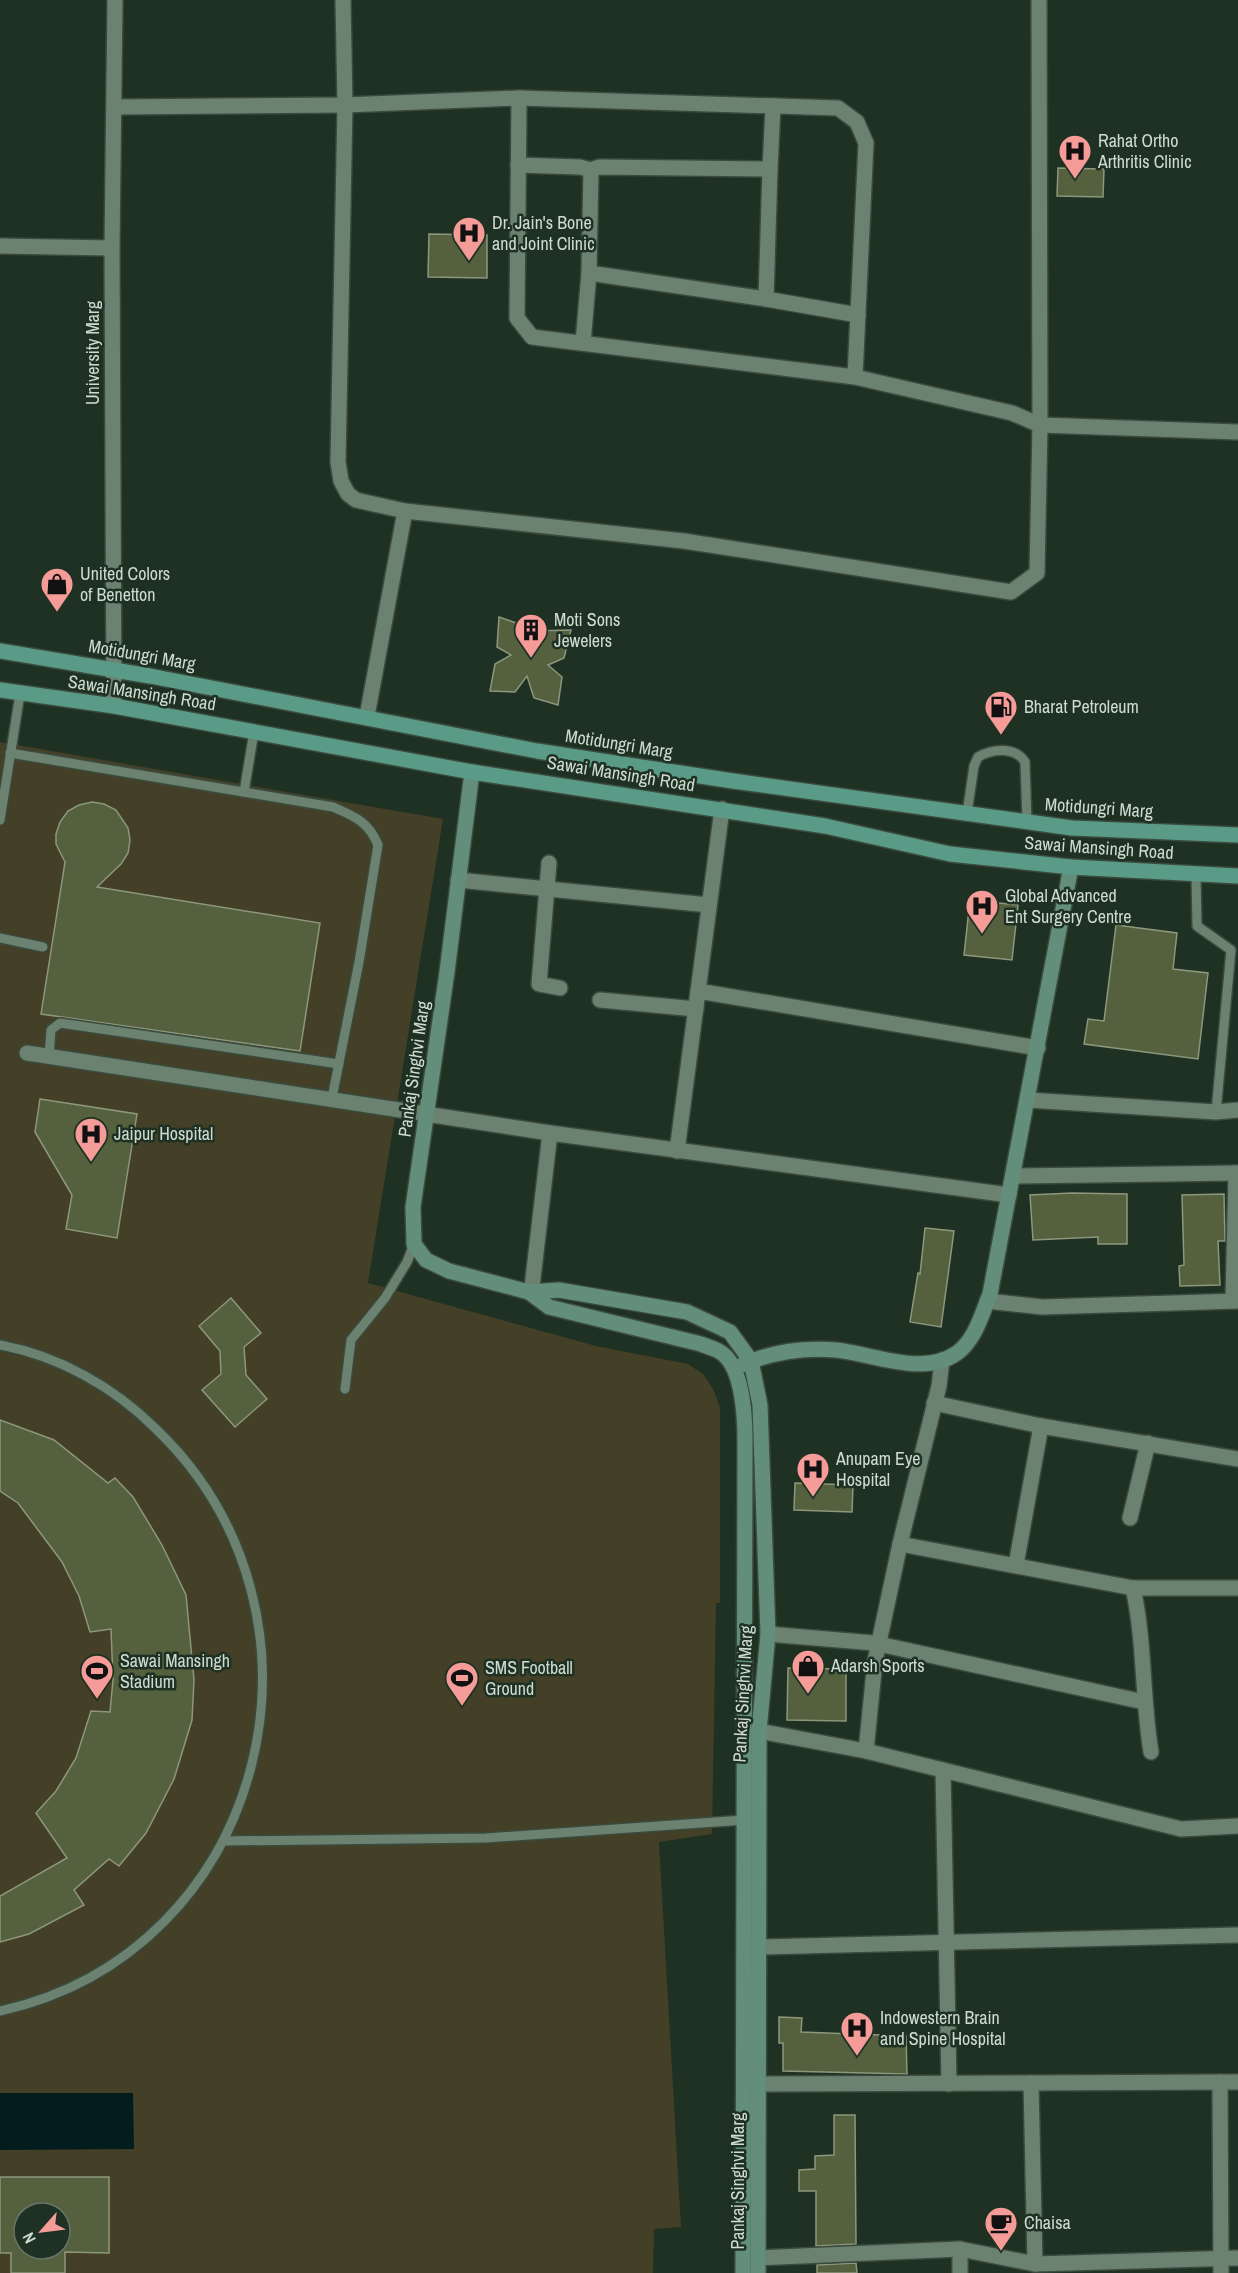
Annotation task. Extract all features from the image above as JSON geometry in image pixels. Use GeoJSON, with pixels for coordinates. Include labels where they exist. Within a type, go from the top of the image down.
{"type":"FeatureCollection","features":[{"type":"Feature","properties":{"kind":"main road","name":"Motidungri Marg"},"geometry":{"type":"LineString","coordinates":[[0,651],[116,669],[367,716],[537,751],[1072,828],[1238,835]]}},
{"type":"Feature","properties":{"kind":"main road","name":"Sawai Mansingh Road"},"geometry":{"type":"LineString","coordinates":[[0,690],[114,706],[472,772],[825,826],[950,854],[1071,867],[1238,876]]}},
{"type":"Feature","properties":{"kind":"street","name":"University Marg"},"geometry":{"type":"LineString","coordinates":[[114,706],[116,669],[112,248],[115,0]]}},
{"type":"Feature","properties":{"kind":"street"},"geometry":{"type":"LineString","coordinates":[[343,0],[345,105],[338,462],[341,481],[348,494],[356,500],[405,511],[684,541],[1011,592],[1036,573],[1040,425],[1039,0]]}},
{"type":"Feature","properties":{"kind":"street"},"geometry":{"type":"LineString","coordinates":[[114,107],[345,105],[519,98],[838,108],[857,122],[866,143],[855,377]]}},
{"type":"Feature","properties":{"kind":"street"},"geometry":{"type":"LineString","coordinates":[[519,98],[517,318],[531,337],[855,377],[1012,414],[1040,425],[1238,432]]}},
{"type":"Feature","properties":{"kind":"street"},"geometry":{"type":"LineString","coordinates":[[766,299],[773,106]]}},
{"type":"Feature","properties":{"kind":"street"},"geometry":{"type":"LineString","coordinates":[[518,165],[580,167],[591,170],[599,166],[770,169]]}},
{"type":"Feature","properties":{"kind":"street"},"geometry":{"type":"LineString","coordinates":[[583,343],[589,273],[591,170]]}},
{"type":"Feature","properties":{"kind":"street"},"geometry":{"type":"LineString","coordinates":[[0,246],[112,248]]}},
{"type":"Feature","properties":{"kind":"street"},"geometry":{"type":"LineString","coordinates":[[589,273],[858,315]]}},
{"type":"Feature","properties":{"kind":"street"},"geometry":{"type":"LineString","coordinates":[[367,716],[405,511]]}},
{"type":"Feature","properties":{"kind":"street","name":"Pankaj Singhvi Marg"},"geometry":{"type":"LineString","coordinates":[[472,772],[428,1113],[413,1207],[414,1244],[426,1260],[449,1271],[529,1292],[559,1290],[687,1312],[730,1332],[751,1361],[759,1405],[768,1634],[751,1730],[744,1820],[752,1948]]}},
{"type":"Feature","properties":{"kind":"street"},"geometry":{"type":"LineString","coordinates":[[677,1151],[722,809]]}},
{"type":"Feature","properties":{"kind":"street"},"geometry":{"type":"LineString","coordinates":[[549,863],[539,984],[560,988]]}},
{"type":"Feature","properties":{"kind":"street"},"geometry":{"type":"LineString","coordinates":[[734,1368],[766,1355],[806,1349],[836,1350],[927,1365],[957,1353],[972,1336],[987,1301],[1028,1100],[1071,867]]}},
{"type":"Feature","properties":{"kind":"street"},"geometry":{"type":"LineString","coordinates":[[458,880],[709,906]]}},
{"type":"Feature","properties":{"kind":"street"},"geometry":{"type":"LineString","coordinates":[[698,991],[1038,1048]]}},
{"type":"Feature","properties":{"kind":"street"},"geometry":{"type":"LineString","coordinates":[[600,1000],[696,1009]]}},
{"type":"Feature","properties":{"kind":"street"},"geometry":{"type":"LineString","coordinates":[[27,1053],[550,1133],[1009,1195]]}},
{"type":"Feature","properties":{"kind":"street"},"geometry":{"type":"LineString","coordinates":[[1028,1100],[1216,1112],[1238,1110]]}},
{"type":"Feature","properties":{"kind":"street"},"geometry":{"type":"LineString","coordinates":[[529,1292],[532,1287],[550,1133]]}},
{"type":"Feature","properties":{"kind":"street"},"geometry":{"type":"LineString","coordinates":[[987,1301],[1042,1307],[1235,1301],[1237,1173],[1013,1176]]}},
{"type":"Feature","properties":{"kind":"street","name":"Pankaj Singhvi Marg"},"geometry":{"type":"LineString","coordinates":[[529,1292],[549,1307],[701,1344],[723,1354],[734,1368],[745,1426],[744,1632],[751,1730],[750,2084],[743,2273]]}},
{"type":"Feature","properties":{"kind":"street"},"geometry":{"type":"LineString","coordinates":[[866,1751],[878,1644],[939,1386],[942,1360]]}},
{"type":"Feature","properties":{"kind":"street"},"geometry":{"type":"LineString","coordinates":[[934,1403],[1041,1426],[1238,1459]]}},
{"type":"Feature","properties":{"kind":"street"},"geometry":{"type":"LineString","coordinates":[[1016,1565],[1041,1426]]}},
{"type":"Feature","properties":{"kind":"street"},"geometry":{"type":"LineString","coordinates":[[1130,1518],[1148,1443]]}},
{"type":"Feature","properties":{"kind":"street"},"geometry":{"type":"LineString","coordinates":[[900,1544],[1133,1588],[1238,1588]]}},
{"type":"Feature","properties":{"kind":"street"},"geometry":{"type":"LineString","coordinates":[[1133,1588],[1139,1616],[1144,1702],[1151,1752]]}},
{"type":"Feature","properties":{"kind":"street"},"geometry":{"type":"LineString","coordinates":[[744,1632],[878,1644],[1144,1702]]}},
{"type":"Feature","properties":{"kind":"street"},"geometry":{"type":"LineString","coordinates":[[751,1730],[866,1751],[1181,1829],[1238,1826]]}},
{"type":"Feature","properties":{"kind":"street"},"geometry":{"type":"LineString","coordinates":[[943,1770],[949,2084]]}},
{"type":"Feature","properties":{"kind":"street"},"geometry":{"type":"LineString","coordinates":[[752,1948],[1238,1935]]}},
{"type":"Feature","properties":{"kind":"street"},"geometry":{"type":"LineString","coordinates":[[1220,2082],[1221,2266]]}},
{"type":"Feature","properties":{"kind":"street"},"geometry":{"type":"LineString","coordinates":[[750,2084],[1238,2082]]}},
{"type":"Feature","properties":{"kind":"street","name":"Pankaj Singhvi Marg"},"geometry":{"type":"LineString","coordinates":[[750,2084],[758,2265]]}},
{"type":"Feature","properties":{"kind":"street"},"geometry":{"type":"LineString","coordinates":[[1031,2084],[1043,2267]]}},
{"type":"Feature","properties":{"kind":"street"},"geometry":{"type":"LineString","coordinates":[[758,2265],[960,2249],[1043,2267],[1221,2266],[1238,2258]]}},
{"type":"Feature","properties":{"kind":"street"},"geometry":{"type":"LineString","coordinates":[[960,2249],[960,2273]]}},
{"type":"Feature","properties":{"kind":"lane"},"geometry":{"type":"LineString","coordinates":[[0,820],[20,693]]}},
{"type":"Feature","properties":{"kind":"lane"},"geometry":{"type":"LineString","coordinates":[[244,792],[254,732]]}},
{"type":"Feature","properties":{"kind":"lane"},"geometry":{"type":"LineString","coordinates":[[967,813],[974,766],[978,757],[990,751],[1008,751],[1022,756],[1025,762],[1027,822]]}},
{"type":"Feature","properties":{"kind":"lane"},"geometry":{"type":"LineString","coordinates":[[10,753],[333,807],[360,819],[373,832],[378,845],[359,962],[332,1098]]}},
{"type":"Feature","properties":{"kind":"lane"},"geometry":{"type":"LineString","coordinates":[[1196,875],[1197,926],[1231,950],[1216,1112]]}},
{"type":"Feature","properties":{"kind":"lane"},"geometry":{"type":"LineString","coordinates":[[0,938],[43,946]]}},
{"type":"Feature","properties":{"kind":"lane"},"geometry":{"type":"LineString","coordinates":[[49,1057],[51,1030],[60,1023],[339,1065]]}},
{"type":"Feature","properties":{"kind":"lane"},"geometry":{"type":"LineString","coordinates":[[345,1389],[351,1340],[385,1298],[414,1244]]}},
{"type":"Feature","properties":{"kind":"lane"},"geometry":{"type":"LineString","coordinates":[[0,1345],[46,1357],[100,1384],[147,1419],[181,1454],[202,1481],[237,1545],[252,1590],[260,1630],[264,1692],[253,1765],[242,1799],[223,1841],[199,1879],[178,1906],[125,1954],[66,1989],[0,2011]]}},
{"type":"Feature","properties":{"kind":"lane"},"geometry":{"type":"LineString","coordinates":[[223,1841],[486,1838],[744,1820]]}},
{"type":"Feature","properties":{"kind":"shaded area"},"geometry":{"type":"Polygon","coordinates":[[[0,742],[443,819],[368,1283],[596,1346],[688,1364],[703,1374],[713,1389],[720,1407],[720,1603],[716,1603],[712,1834],[659,1842],[681,2227],[654,2229],[653,2273],[0,2273],[0,742]]]}},
{"type":"Feature","properties":{"kind":"water"},"geometry":{"type":"Polygon","coordinates":[[[0,2093],[133,2093],[134,2149],[0,2150],[0,2093]]]}},
{"type":"Feature","properties":{"kind":"building"},"geometry":{"type":"Polygon","coordinates":[[[1058,168],[1104,169],[1103,197],[1057,196],[1058,168]]]}},
{"type":"Feature","properties":{"kind":"building"},"geometry":{"type":"Polygon","coordinates":[[[429,234],[487,235],[487,278],[428,277],[429,234]]]}},
{"type":"Feature","properties":{"kind":"building","name":"Moti Sons Jewelers"},"geometry":{"type":"Polygon","coordinates":[[[499,617],[528,627],[530,631],[571,630],[564,658],[548,665],[562,677],[558,705],[534,698],[527,676],[515,692],[490,691],[495,664],[511,655],[497,647],[499,617]]]}},
{"type":"Feature","properties":{"kind":"building"},"geometry":{"type":"Polygon","coordinates":[[[92,802],[104,804],[116,810],[128,828],[130,840],[128,853],[121,864],[97,887],[320,923],[300,1051],[41,1014],[65,862],[56,844],[56,834],[60,822],[68,811],[92,802]]]}},
{"type":"Feature","properties":{"kind":"building"},"geometry":{"type":"Polygon","coordinates":[[[970,900],[1018,905],[1012,960],[964,955],[970,900]]]}},
{"type":"Feature","properties":{"kind":"building"},"geometry":{"type":"Polygon","coordinates":[[[1116,925],[1177,933],[1173,969],[1208,973],[1198,1059],[1084,1044],[1088,1019],[1104,1021],[1116,925]]]}},
{"type":"Feature","properties":{"kind":"building","name":"Jaipur Hospital"},"geometry":{"type":"Polygon","coordinates":[[[40,1099],[137,1114],[117,1238],[66,1229],[72,1195],[35,1132],[40,1099]]]}},
{"type":"Feature","properties":{"kind":"building"},"geometry":{"type":"Polygon","coordinates":[[[1127,1194],[1127,1244],[1098,1244],[1098,1237],[1033,1240],[1030,1195],[1127,1194]]]}},
{"type":"Feature","properties":{"kind":"building"},"geometry":{"type":"Polygon","coordinates":[[[1224,1194],[1225,1241],[1218,1241],[1220,1285],[1180,1286],[1179,1266],[1184,1265],[1182,1195],[1224,1194]]]}},
{"type":"Feature","properties":{"kind":"building"},"geometry":{"type":"Polygon","coordinates":[[[925,1228],[954,1231],[941,1327],[910,1322],[918,1273],[920,1274],[925,1228]]]}},
{"type":"Feature","properties":{"kind":"building"},"geometry":{"type":"Polygon","coordinates":[[[231,1298],[261,1333],[244,1347],[246,1375],[267,1399],[235,1427],[202,1390],[221,1374],[220,1351],[199,1326],[231,1298]]]}},
{"type":"Feature","properties":{"kind":"building","name":"Sawai Mansingh Stadium"},"geometry":{"type":"Polygon","coordinates":[[[0,1420],[54,1440],[108,1483],[115,1478],[133,1497],[162,1545],[186,1595],[194,1680],[192,1720],[174,1779],[146,1833],[119,1866],[109,1859],[74,1890],[84,1905],[29,1934],[0,1942],[0,1896],[67,1858],[36,1813],[56,1791],[76,1758],[91,1711],[110,1712],[113,1680],[111,1629],[90,1632],[79,1596],[62,1562],[18,1503],[0,1491],[0,1420]]]}},
{"type":"Feature","properties":{"kind":"building"},"geometry":{"type":"Polygon","coordinates":[[[795,1483],[853,1485],[852,1512],[794,1510],[795,1483]]]}},
{"type":"Feature","properties":{"kind":"building"},"geometry":{"type":"Polygon","coordinates":[[[788,1668],[846,1669],[846,1721],[787,1720],[788,1668]]]}},
{"type":"Feature","properties":{"kind":"building"},"geometry":{"type":"Polygon","coordinates":[[[779,2017],[802,2018],[801,2032],[906,2036],[907,2074],[783,2071],[783,2043],[779,2043],[779,2017]]]}},
{"type":"Feature","properties":{"kind":"building"},"geometry":{"type":"Polygon","coordinates":[[[834,2115],[855,2115],[856,2244],[816,2246],[816,2191],[799,2191],[799,2170],[815,2169],[815,2156],[834,2155],[834,2115]]]}},
{"type":"Feature","properties":{"kind":"building"},"geometry":{"type":"Polygon","coordinates":[[[0,2177],[109,2177],[109,2253],[72,2252],[72,2201],[12,2201],[12,2261],[65,2261],[65,2273],[11,2273],[11,2253],[0,2253],[0,2177]]]}},
{"type":"Feature","properties":{"kind":"building"},"geometry":{"type":"Polygon","coordinates":[[[856,2263],[857,2273],[817,2273],[817,2265],[856,2263]]]}},
{"type":"Feature","properties":{"kind":"place","name":"Rahat Ortho Arthritis Clinic"},"geometry":{"type":"Point","coordinates":[1075,180]}},
{"type":"Feature","properties":{"kind":"place","name":"Dr. Jain's Bone and Joint Clinic"},"geometry":{"type":"Point","coordinates":[469,262]}},
{"type":"Feature","properties":{"kind":"place","name":"United Colors of Benetton"},"geometry":{"type":"Point","coordinates":[57,613]}},
{"type":"Feature","properties":{"kind":"place","name":"Moti Sons Jewelers"},"geometry":{"type":"Point","coordinates":[531,659]}},
{"type":"Feature","properties":{"kind":"place","name":"Bharat Petroleum"},"geometry":{"type":"Point","coordinates":[1001,736]}},
{"type":"Feature","properties":{"kind":"place","name":"Global Advanced Ent Surgery Centre"},"geometry":{"type":"Point","coordinates":[982,935]}},
{"type":"Feature","properties":{"kind":"place","name":"Jaipur Hospital"},"geometry":{"type":"Point","coordinates":[91,1163]}},
{"type":"Feature","properties":{"kind":"place","name":"Anupam Eye Hospital"},"geometry":{"type":"Point","coordinates":[813,1498]}},
{"type":"Feature","properties":{"kind":"place","name":"Adarsh Sports"},"geometry":{"type":"Point","coordinates":[808,1695]}},
{"type":"Feature","properties":{"kind":"place","name":"Sawai Mansingh Stadium"},"geometry":{"type":"Point","coordinates":[97,1700]}},
{"type":"Feature","properties":{"kind":"place","name":"SMS Football Ground"},"geometry":{"type":"Point","coordinates":[462,1707]}},
{"type":"Feature","properties":{"kind":"place","name":"Indowestern Brain and Spine Hospital"},"geometry":{"type":"Point","coordinates":[857,2057]}},
{"type":"Feature","properties":{"kind":"place","name":"Chaisa"},"geometry":{"type":"Point","coordinates":[1001,2252]}}]}
